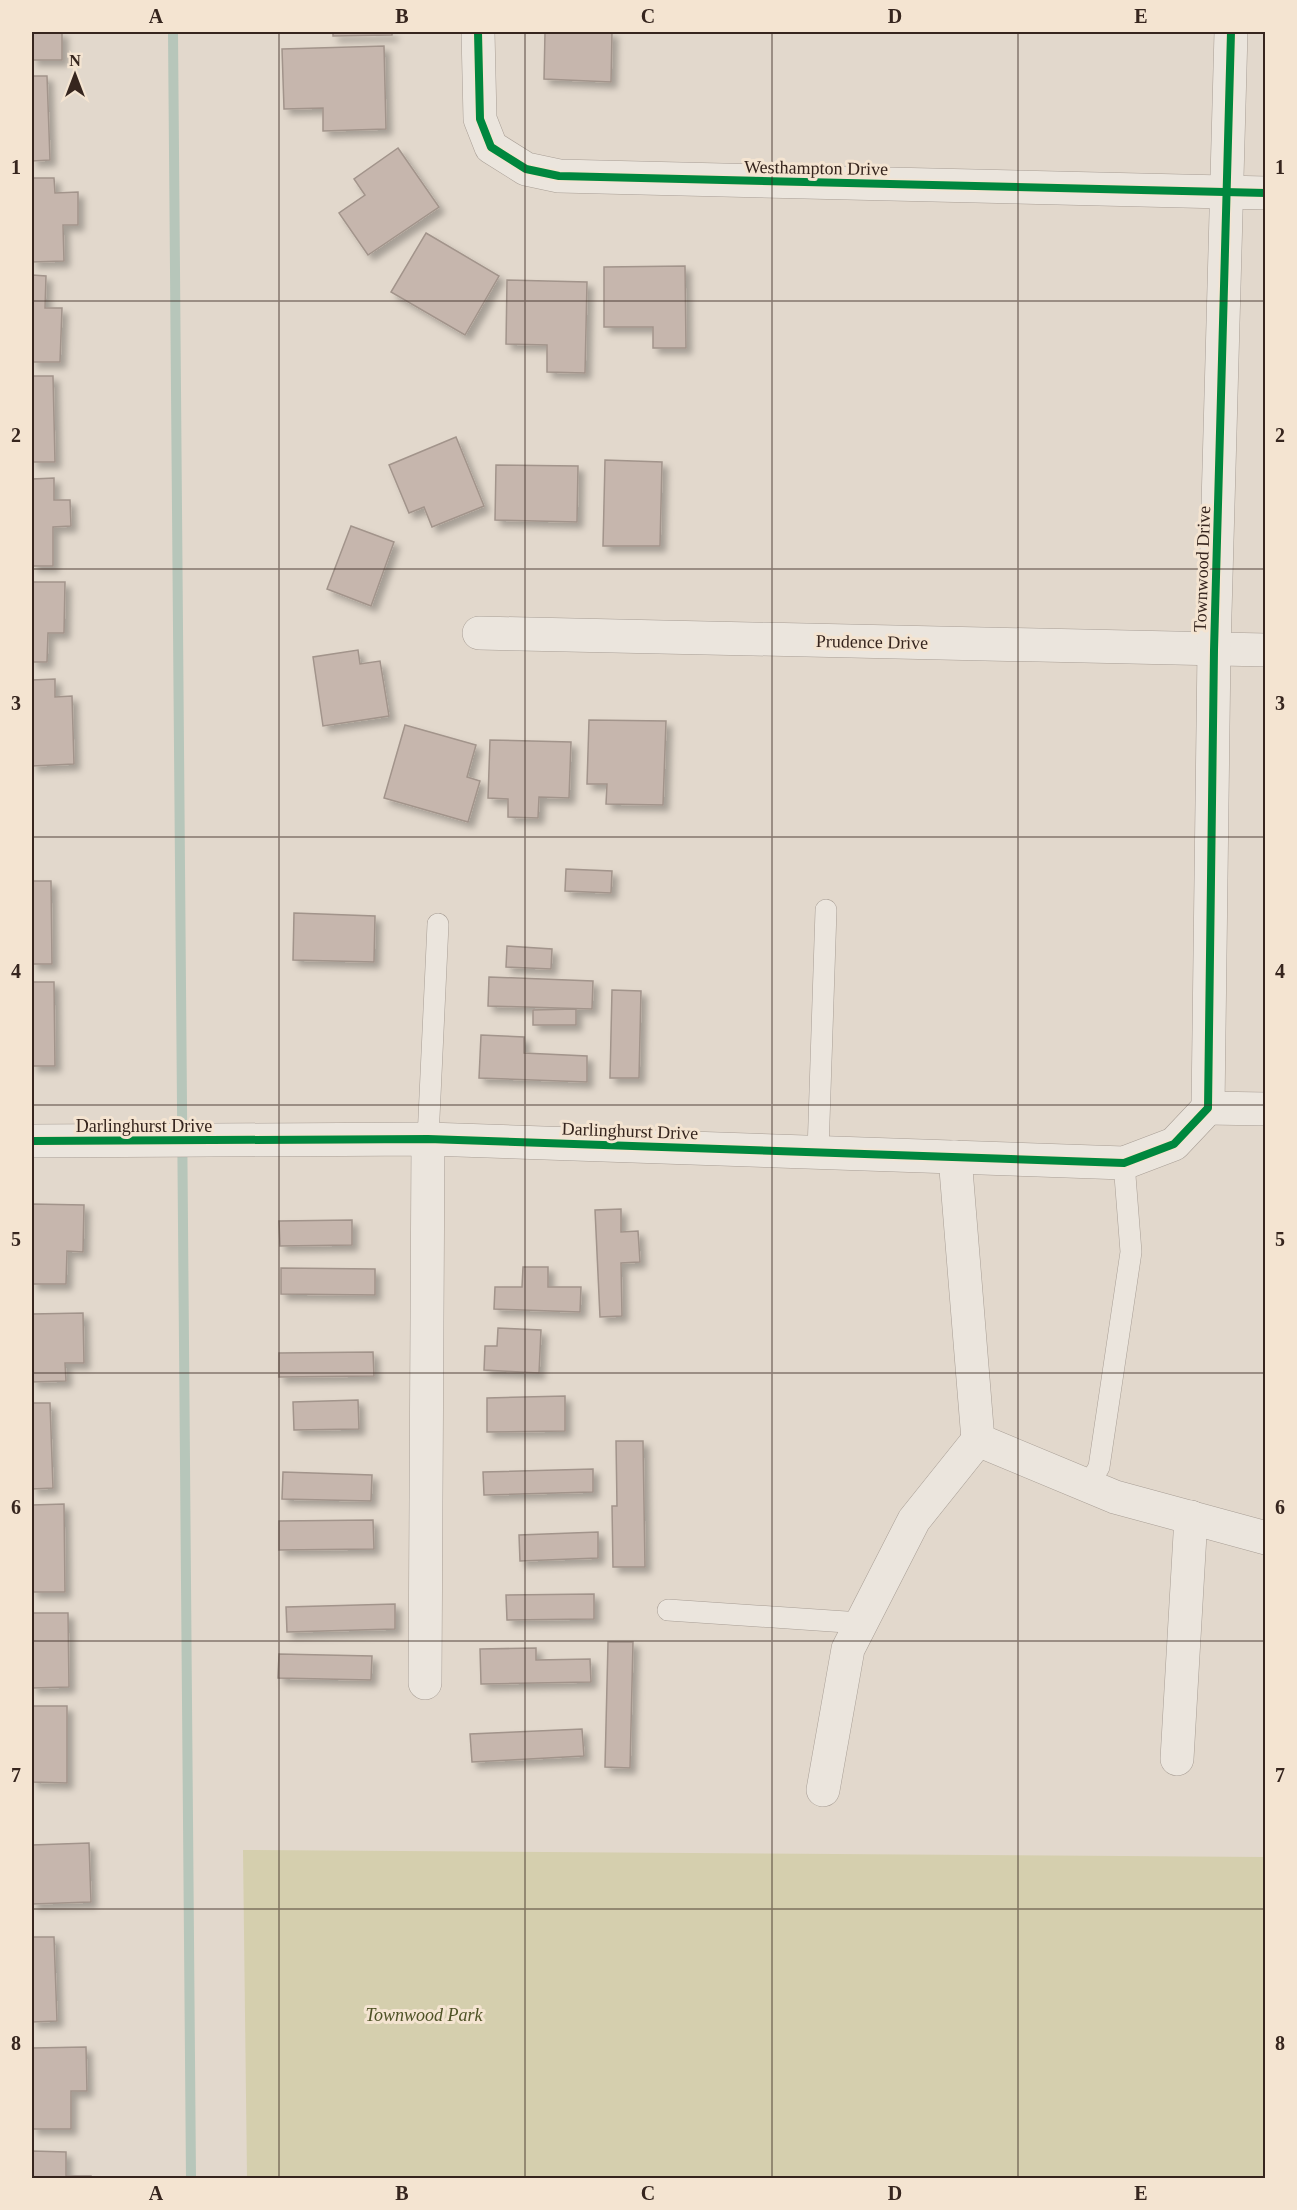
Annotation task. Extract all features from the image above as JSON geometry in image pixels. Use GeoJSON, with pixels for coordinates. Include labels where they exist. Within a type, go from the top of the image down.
{"type":"FeatureCollection","features":[{"type":"Feature","properties":{"kind":"street","name":"Westhampton Drive"},"geometry":{"type":"LineString","coordinates":[[478,32],[480,119],[490,147],[526,169],[559,176],[1266,193]]}},
{"type":"Feature","properties":{"kind":"street","name":"Townwood Drive"},"geometry":{"type":"LineString","coordinates":[[1208,1108],[1214,650],[1231,32]]}},
{"type":"Feature","properties":{"kind":"street","name":"Prudence Drive"},"geometry":{"type":"LineString","coordinates":[[479,633],[1266,651]]}},
{"type":"Feature","properties":{"kind":"street"},"geometry":{"type":"LineString","coordinates":[[1208,1108],[1266,1109]]}},
{"type":"Feature","properties":{"kind":"street","name":"Darlinghurst Drive"},"geometry":{"type":"LineString","coordinates":[[32,1141],[428,1139],[1124,1163],[1174,1144],[1208,1108]]}},
{"type":"Feature","properties":{"kind":"street"},"geometry":{"type":"LineString","coordinates":[[424,1683],[428,1139]]}},
{"type":"Feature","properties":{"kind":"street"},"geometry":{"type":"LineString","coordinates":[[823,1790],[848,1649],[914,1520],[978,1440],[955,1157]]}},
{"type":"Feature","properties":{"kind":"street"},"geometry":{"type":"LineString","coordinates":[[978,1440],[1115,1497],[1266,1538]]}},
{"type":"Feature","properties":{"kind":"street"},"geometry":{"type":"LineString","coordinates":[[1177,1759],[1191,1517]]}},
{"type":"Feature","properties":{"kind":"lane"},"geometry":{"type":"LineString","coordinates":[[818,1152],[826,910]]}},
{"type":"Feature","properties":{"kind":"lane"},"geometry":{"type":"LineString","coordinates":[[428,1139],[438,924]]}},
{"type":"Feature","properties":{"kind":"lane"},"geometry":{"type":"LineString","coordinates":[[1088,1486],[1099,1467],[1131,1252],[1124,1163]]}},
{"type":"Feature","properties":{"kind":"lane"},"geometry":{"type":"LineString","coordinates":[[668,1610],[861,1623]]}},
{"type":"Feature","properties":{"kind":"green space","name":"Townwood Park"},"geometry":{"type":"Polygon","coordinates":[[[243,1850],[1265,1857],[1265,2178],[247,2178],[243,1850]]]}},
{"type":"Feature","properties":{"kind":"building"},"geometry":{"type":"Polygon","coordinates":[[[32,32],[62,32],[62,60],[32,60],[32,32]]]}},
{"type":"Feature","properties":{"kind":"building"},"geometry":{"type":"Polygon","coordinates":[[[333,32],[392,32],[392,35],[333,36],[333,32]]]}},
{"type":"Feature","properties":{"kind":"building"},"geometry":{"type":"Polygon","coordinates":[[[545,32],[612,32],[611,82],[544,79],[545,32]]]}},
{"type":"Feature","properties":{"kind":"building"},"geometry":{"type":"Polygon","coordinates":[[[384,46],[386,129],[323,131],[323,108],[284,109],[282,49],[384,46]]]}},
{"type":"Feature","properties":{"kind":"building"},"geometry":{"type":"Polygon","coordinates":[[[32,76],[47,76],[50,160],[32,161],[32,76]]]}},
{"type":"Feature","properties":{"kind":"building"},"geometry":{"type":"Polygon","coordinates":[[[398,148],[439,207],[368,255],[339,213],[365,195],[354,179],[398,148]]]}},
{"type":"Feature","properties":{"kind":"building"},"geometry":{"type":"Polygon","coordinates":[[[32,178],[54,178],[55,193],[78,192],[78,225],[63,225],[64,261],[32,262],[32,178]]]}},
{"type":"Feature","properties":{"kind":"building"},"geometry":{"type":"Polygon","coordinates":[[[426,233],[499,276],[465,335],[391,292],[426,233]]]}},
{"type":"Feature","properties":{"kind":"building"},"geometry":{"type":"Polygon","coordinates":[[[685,266],[686,348],[653,348],[653,327],[604,327],[604,267],[685,266]]]}},
{"type":"Feature","properties":{"kind":"building"},"geometry":{"type":"Polygon","coordinates":[[[32,275],[46,276],[45,308],[62,308],[60,362],[32,362],[32,275]]]}},
{"type":"Feature","properties":{"kind":"building"},"geometry":{"type":"Polygon","coordinates":[[[507,280],[587,282],[585,373],[547,372],[547,345],[506,344],[507,280]]]}},
{"type":"Feature","properties":{"kind":"building"},"geometry":{"type":"Polygon","coordinates":[[[32,376],[53,376],[55,462],[32,462],[32,376]]]}},
{"type":"Feature","properties":{"kind":"building"},"geometry":{"type":"Polygon","coordinates":[[[456,437],[484,506],[432,527],[424,507],[409,513],[389,465],[456,437]]]}},
{"type":"Feature","properties":{"kind":"building"},"geometry":{"type":"Polygon","coordinates":[[[605,460],[662,462],[660,546],[603,546],[605,460]]]}},
{"type":"Feature","properties":{"kind":"building"},"geometry":{"type":"Polygon","coordinates":[[[496,465],[578,466],[577,522],[495,520],[496,465]]]}},
{"type":"Feature","properties":{"kind":"building"},"geometry":{"type":"Polygon","coordinates":[[[54,478],[54,500],[70,500],[71,526],[53,527],[53,566],[32,566],[32,479],[54,478]]]}},
{"type":"Feature","properties":{"kind":"building"},"geometry":{"type":"Polygon","coordinates":[[[351,526],[394,542],[371,606],[327,589],[351,526]]]}},
{"type":"Feature","properties":{"kind":"building"},"geometry":{"type":"Polygon","coordinates":[[[32,582],[65,582],[64,633],[48,633],[47,662],[32,662],[32,582]]]}},
{"type":"Feature","properties":{"kind":"building"},"geometry":{"type":"Polygon","coordinates":[[[358,650],[360,664],[380,661],[389,716],[323,726],[313,657],[358,650]]]}},
{"type":"Feature","properties":{"kind":"building"},"geometry":{"type":"Polygon","coordinates":[[[55,679],[55,697],[72,696],[74,764],[32,766],[32,680],[55,679]]]}},
{"type":"Feature","properties":{"kind":"building"},"geometry":{"type":"Polygon","coordinates":[[[589,720],[666,721],[663,805],[606,804],[607,784],[587,784],[589,720]]]}},
{"type":"Feature","properties":{"kind":"building"},"geometry":{"type":"Polygon","coordinates":[[[405,725],[476,745],[467,777],[480,781],[468,822],[384,798],[405,725]]]}},
{"type":"Feature","properties":{"kind":"building"},"geometry":{"type":"Polygon","coordinates":[[[490,740],[571,742],[569,798],[539,797],[538,818],[508,817],[508,799],[488,798],[490,740]]]}},
{"type":"Feature","properties":{"kind":"building"},"geometry":{"type":"Polygon","coordinates":[[[566,869],[612,871],[611,893],[565,891],[566,869]]]}},
{"type":"Feature","properties":{"kind":"building"},"geometry":{"type":"Polygon","coordinates":[[[32,881],[51,881],[52,964],[32,964],[32,881]]]}},
{"type":"Feature","properties":{"kind":"building"},"geometry":{"type":"Polygon","coordinates":[[[294,913],[375,916],[374,962],[293,960],[294,913]]]}},
{"type":"Feature","properties":{"kind":"building"},"geometry":{"type":"Polygon","coordinates":[[[507,946],[552,949],[551,969],[506,967],[507,946]]]}},
{"type":"Feature","properties":{"kind":"building"},"geometry":{"type":"Polygon","coordinates":[[[489,977],[593,981],[592,1009],[488,1006],[489,977]]]}},
{"type":"Feature","properties":{"kind":"building"},"geometry":{"type":"Polygon","coordinates":[[[32,982],[54,982],[55,1066],[32,1066],[32,982]]]}},
{"type":"Feature","properties":{"kind":"building"},"geometry":{"type":"Polygon","coordinates":[[[612,990],[641,991],[639,1078],[610,1078],[612,990]]]}},
{"type":"Feature","properties":{"kind":"building"},"geometry":{"type":"Polygon","coordinates":[[[576,1009],[576,1025],[533,1025],[533,1010],[576,1009]]]}},
{"type":"Feature","properties":{"kind":"building"},"geometry":{"type":"Polygon","coordinates":[[[481,1035],[524,1037],[524,1053],[587,1056],[587,1082],[479,1078],[481,1035]]]}},
{"type":"Feature","properties":{"kind":"building"},"geometry":{"type":"Polygon","coordinates":[[[32,1204],[84,1205],[83,1252],[67,1251],[66,1284],[32,1284],[32,1204]]]}},
{"type":"Feature","properties":{"kind":"building"},"geometry":{"type":"Polygon","coordinates":[[[621,1209],[621,1232],[638,1231],[640,1262],[621,1263],[622,1316],[600,1317],[595,1210],[621,1209]]]}},
{"type":"Feature","properties":{"kind":"building"},"geometry":{"type":"Polygon","coordinates":[[[352,1220],[352,1245],[280,1246],[279,1221],[352,1220]]]}},
{"type":"Feature","properties":{"kind":"building"},"geometry":{"type":"Polygon","coordinates":[[[523,1267],[548,1267],[548,1287],[581,1287],[580,1312],[494,1309],[495,1287],[522,1287],[523,1267]]]}},
{"type":"Feature","properties":{"kind":"building"},"geometry":{"type":"Polygon","coordinates":[[[281,1268],[375,1269],[375,1295],[281,1294],[281,1268]]]}},
{"type":"Feature","properties":{"kind":"building"},"geometry":{"type":"Polygon","coordinates":[[[83,1313],[84,1363],[65,1363],[66,1381],[32,1382],[32,1314],[83,1313]]]}},
{"type":"Feature","properties":{"kind":"building"},"geometry":{"type":"Polygon","coordinates":[[[498,1328],[541,1330],[539,1373],[484,1370],[485,1346],[497,1346],[498,1328]]]}},
{"type":"Feature","properties":{"kind":"building"},"geometry":{"type":"Polygon","coordinates":[[[373,1352],[374,1376],[279,1377],[279,1353],[373,1352]]]}},
{"type":"Feature","properties":{"kind":"building"},"geometry":{"type":"Polygon","coordinates":[[[565,1396],[565,1431],[487,1432],[487,1398],[565,1396]]]}},
{"type":"Feature","properties":{"kind":"building"},"geometry":{"type":"Polygon","coordinates":[[[358,1400],[359,1429],[294,1430],[293,1402],[358,1400]]]}},
{"type":"Feature","properties":{"kind":"building"},"geometry":{"type":"Polygon","coordinates":[[[32,1403],[50,1403],[53,1488],[32,1489],[32,1403]]]}},
{"type":"Feature","properties":{"kind":"building"},"geometry":{"type":"Polygon","coordinates":[[[616,1441],[643,1441],[645,1567],[613,1567],[612,1506],[617,1506],[616,1441]]]}},
{"type":"Feature","properties":{"kind":"building"},"geometry":{"type":"Polygon","coordinates":[[[593,1469],[593,1492],[484,1495],[483,1472],[593,1469]]]}},
{"type":"Feature","properties":{"kind":"building"},"geometry":{"type":"Polygon","coordinates":[[[283,1472],[372,1475],[371,1501],[282,1499],[283,1472]]]}},
{"type":"Feature","properties":{"kind":"building"},"geometry":{"type":"Polygon","coordinates":[[[64,1504],[65,1592],[32,1592],[32,1505],[64,1504]]]}},
{"type":"Feature","properties":{"kind":"building"},"geometry":{"type":"Polygon","coordinates":[[[373,1520],[374,1549],[279,1550],[279,1521],[373,1520]]]}},
{"type":"Feature","properties":{"kind":"building"},"geometry":{"type":"Polygon","coordinates":[[[598,1532],[598,1558],[520,1561],[519,1535],[598,1532]]]}},
{"type":"Feature","properties":{"kind":"building"},"geometry":{"type":"Polygon","coordinates":[[[594,1594],[594,1619],[507,1620],[506,1595],[594,1594]]]}},
{"type":"Feature","properties":{"kind":"building"},"geometry":{"type":"Polygon","coordinates":[[[395,1604],[395,1629],[287,1632],[286,1607],[395,1604]]]}},
{"type":"Feature","properties":{"kind":"building"},"geometry":{"type":"Polygon","coordinates":[[[32,1613],[68,1613],[69,1687],[32,1688],[32,1613]]]}},
{"type":"Feature","properties":{"kind":"building"},"geometry":{"type":"Polygon","coordinates":[[[608,1642],[633,1642],[630,1768],[605,1767],[608,1642]]]}},
{"type":"Feature","properties":{"kind":"building"},"geometry":{"type":"Polygon","coordinates":[[[536,1648],[536,1660],[590,1659],[591,1682],[481,1684],[480,1649],[536,1648]]]}},
{"type":"Feature","properties":{"kind":"building"},"geometry":{"type":"Polygon","coordinates":[[[279,1654],[372,1656],[371,1680],[278,1678],[279,1654]]]}},
{"type":"Feature","properties":{"kind":"building"},"geometry":{"type":"Polygon","coordinates":[[[32,1706],[67,1706],[67,1783],[32,1782],[32,1706]]]}},
{"type":"Feature","properties":{"kind":"building"},"geometry":{"type":"Polygon","coordinates":[[[582,1729],[584,1756],[472,1762],[470,1734],[582,1729]]]}},
{"type":"Feature","properties":{"kind":"building"},"geometry":{"type":"Polygon","coordinates":[[[89,1843],[91,1902],[32,1904],[32,1845],[89,1843]]]}},
{"type":"Feature","properties":{"kind":"building"},"geometry":{"type":"Polygon","coordinates":[[[32,1937],[54,1937],[57,2021],[32,2022],[32,1937]]]}},
{"type":"Feature","properties":{"kind":"building"},"geometry":{"type":"Polygon","coordinates":[[[86,2047],[87,2091],[71,2091],[71,2129],[32,2129],[32,2048],[86,2047]]]}},
{"type":"Feature","properties":{"kind":"building"},"geometry":{"type":"Polygon","coordinates":[[[32,2151],[66,2152],[66,2176],[91,2176],[91,2178],[32,2178],[32,2151]]]}},
{"type":"Feature","properties":{"kind":"waterway"},"geometry":{"type":"LineString","coordinates":[[173,32],[191,2178]]}},
{"type":"Feature","properties":{"kind":"cycle path"},"geometry":{"type":"LineString","coordinates":[[478,32],[480,119],[491,147],[526,169],[559,176],[1266,193]]}},
{"type":"Feature","properties":{"kind":"cycle path"},"geometry":{"type":"LineString","coordinates":[[32,1141],[428,1139],[1124,1163],[1174,1144],[1208,1108],[1214,650],[1231,32]]}}]}
